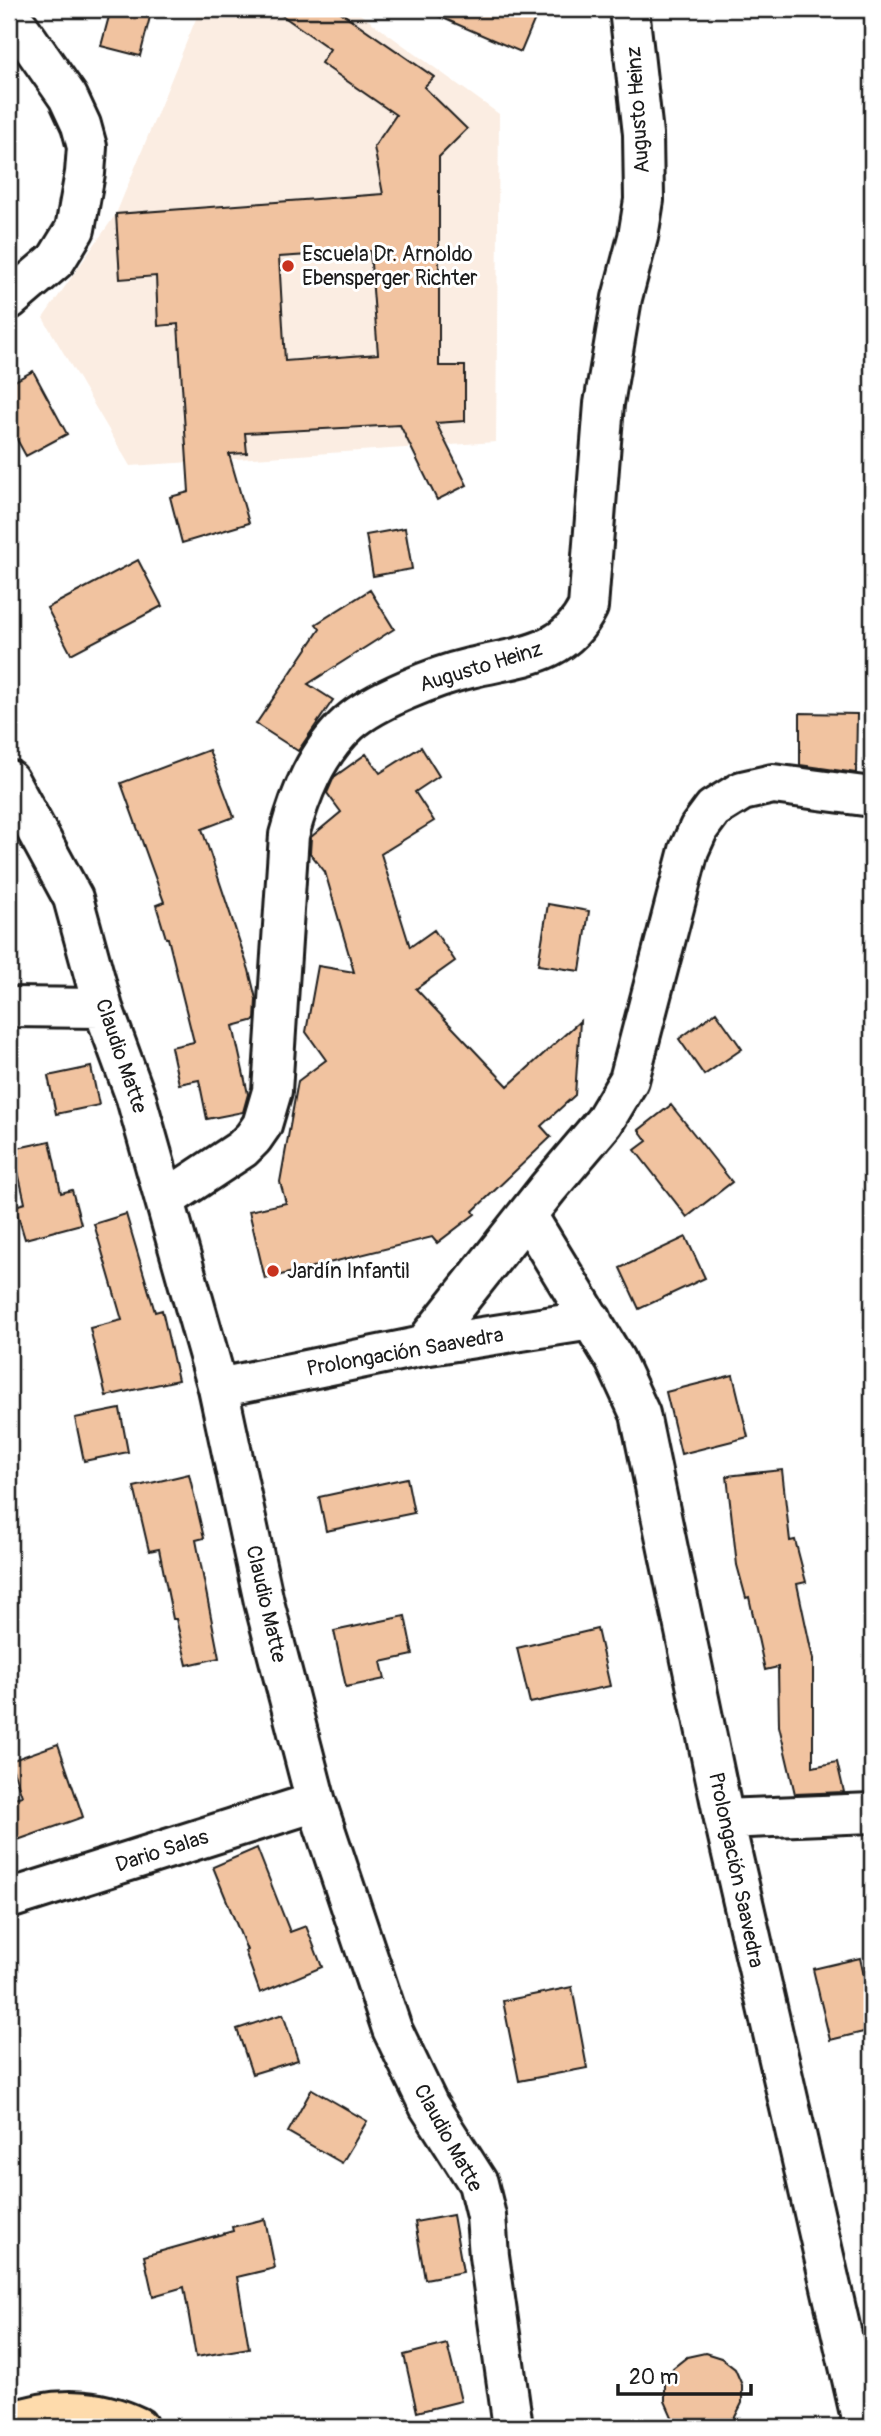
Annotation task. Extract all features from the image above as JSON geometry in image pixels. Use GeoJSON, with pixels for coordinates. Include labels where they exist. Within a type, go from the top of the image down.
{"type":"FeatureCollection","features":[{"type":"Feature","properties":{"kind":"main road"},"geometry":{"type":"LineString","coordinates":[[9,2423],[39,2414],[88,2411],[112,2416],[138,2427]]}},
{"type":"Feature","properties":{"kind":"street","name":"Augusto Heinz"},"geometry":{"type":"LineString","coordinates":[[165,1200],[242,1149],[262,1125],[272,1091],[289,835],[298,802],[328,746],[350,722],[400,692],[467,669],[536,653],[552,646],[568,636],[580,622],[587,607],[604,404],[622,298],[644,200],[643,134],[629,9]]}},
{"type":"Feature","properties":{"kind":"street"},"geometry":{"type":"LineString","coordinates":[[9,20],[19,27],[68,97],[82,125],[87,147],[85,173],[75,229],[71,237],[56,260],[9,300]]}},
{"type":"Feature","properties":{"kind":"street","name":"Claudio Matte"},"geometry":{"type":"LineString","coordinates":[[9,779],[73,898],[103,1008],[136,1098],[218,1388],[264,1602],[316,1802],[393,2029],[429,2106],[478,2183],[486,2216],[489,2256],[513,2427]]}},
{"type":"Feature","properties":{"kind":"street"},"geometry":{"type":"LineString","coordinates":[[423,1346],[604,1122],[629,1080],[689,850],[699,828],[713,809],[742,790],[773,784],[872,797]]}},
{"type":"Feature","properties":{"kind":"street"},"geometry":{"type":"LineString","coordinates":[[9,1007],[103,1008]]}},
{"type":"Feature","properties":{"kind":"street","name":"Prolongación Saavedra"},"geometry":{"type":"LineString","coordinates":[[527,1215],[592,1320],[640,1414],[724,1819],[863,2427]]}},
{"type":"Feature","properties":{"kind":"street","name":"Prolongación Saavedra"},"geometry":{"type":"LineString","coordinates":[[218,1388],[423,1346],[592,1320]]}},
{"type":"Feature","properties":{"kind":"street","name":"Dario Salas"},"geometry":{"type":"LineString","coordinates":[[9,1899],[316,1802]]}},
{"type":"Feature","properties":{"kind":"street"},"geometry":{"type":"LineString","coordinates":[[724,1819],[872,1814]]}},
{"type":"Feature","properties":{"kind":"shaded area","name":"Escuela Dr. Arnoldo Ebensperger Richter"},"geometry":{"type":"Polygon","coordinates":[[[200,9],[353,9],[499,114],[496,442],[130,466],[43,318],[116,214],[200,9]]]}},
{"type":"Feature","properties":{"kind":"building"},"geometry":{"type":"Polygon","coordinates":[[[111,9],[152,9],[140,56],[101,46],[111,9]]]}},
{"type":"Feature","properties":{"kind":"building"},"geometry":{"type":"Polygon","coordinates":[[[273,9],[336,9],[434,77],[424,87],[467,129],[439,157],[439,366],[465,366],[465,421],[436,423],[467,485],[437,500],[400,425],[245,433],[247,453],[229,454],[249,523],[182,543],[170,497],[189,492],[178,324],[158,326],[156,276],[120,279],[116,214],[383,194],[374,147],[396,115],[321,63],[330,49],[273,9]],[[370,251],[279,257],[285,361],[378,354],[370,251]]]}},
{"type":"Feature","properties":{"kind":"building"},"geometry":{"type":"Polygon","coordinates":[[[422,9],[539,9],[521,52],[422,9]]]}},
{"type":"Feature","properties":{"kind":"building"},"geometry":{"type":"Polygon","coordinates":[[[33,371],[67,434],[26,456],[9,425],[9,384],[33,371]]]}},
{"type":"Feature","properties":{"kind":"building"},"geometry":{"type":"Polygon","coordinates":[[[405,528],[412,569],[373,576],[366,535],[405,528]]]}},
{"type":"Feature","properties":{"kind":"building"},"geometry":{"type":"Polygon","coordinates":[[[138,560],[162,606],[71,654],[47,608],[138,560]]]}},
{"type":"Feature","properties":{"kind":"building"},"geometry":{"type":"Polygon","coordinates":[[[370,590],[394,629],[308,684],[333,700],[298,751],[256,724],[320,629],[316,624],[370,590]]]}},
{"type":"Feature","properties":{"kind":"building"},"geometry":{"type":"Polygon","coordinates":[[[800,713],[857,714],[856,773],[800,765],[800,713]]]}},
{"type":"Feature","properties":{"kind":"building"},"geometry":{"type":"Polygon","coordinates":[[[421,747],[439,776],[415,792],[434,821],[381,854],[410,947],[434,930],[455,961],[416,989],[508,1086],[580,1021],[575,1095],[541,1126],[551,1137],[473,1211],[475,1214],[437,1243],[432,1237],[265,1279],[249,1211],[286,1203],[280,1182],[298,1081],[326,1060],[306,1032],[318,966],[354,972],[325,872],[310,853],[311,837],[341,812],[327,793],[334,777],[366,754],[380,773],[421,747]]]}},
{"type":"Feature","properties":{"kind":"building"},"geometry":{"type":"Polygon","coordinates":[[[209,750],[234,817],[202,829],[249,970],[256,999],[255,1020],[233,1026],[248,1094],[243,1112],[207,1119],[199,1080],[179,1084],[171,1047],[194,1042],[168,938],[156,905],[164,902],[121,783],[209,750]]]}},
{"type":"Feature","properties":{"kind":"building"},"geometry":{"type":"Polygon","coordinates":[[[548,904],[589,911],[580,971],[538,965],[548,904]]]}},
{"type":"Feature","properties":{"kind":"building"},"geometry":{"type":"Polygon","coordinates":[[[716,1012],[742,1049],[704,1075],[679,1039],[716,1012]]]}},
{"type":"Feature","properties":{"kind":"building"},"geometry":{"type":"Polygon","coordinates":[[[91,1067],[99,1105],[56,1114],[48,1076],[91,1067]]]}},
{"type":"Feature","properties":{"kind":"building"},"geometry":{"type":"Polygon","coordinates":[[[671,1105],[732,1182],[687,1217],[635,1150],[647,1141],[639,1130],[671,1105]]]}},
{"type":"Feature","properties":{"kind":"building"},"geometry":{"type":"Polygon","coordinates":[[[50,1141],[61,1193],[72,1190],[81,1224],[25,1239],[15,1206],[25,1203],[13,1149],[50,1141]]]}},
{"type":"Feature","properties":{"kind":"building"},"geometry":{"type":"Polygon","coordinates":[[[126,1214],[155,1312],[162,1310],[178,1380],[106,1396],[90,1328],[122,1320],[94,1224],[126,1214]]]}},
{"type":"Feature","properties":{"kind":"building"},"geometry":{"type":"Polygon","coordinates":[[[686,1237],[705,1278],[639,1309],[620,1268],[686,1237]]]}},
{"type":"Feature","properties":{"kind":"building"},"geometry":{"type":"Polygon","coordinates":[[[733,1375],[748,1437],[681,1454],[666,1392],[733,1375]]]}},
{"type":"Feature","properties":{"kind":"building"},"geometry":{"type":"Polygon","coordinates":[[[120,1409],[128,1452],[84,1461],[75,1418],[120,1409]]]}},
{"type":"Feature","properties":{"kind":"building"},"geometry":{"type":"Polygon","coordinates":[[[782,1470],[790,1541],[795,1540],[806,1582],[797,1584],[813,1659],[813,1767],[837,1762],[844,1792],[795,1794],[779,1726],[778,1667],[765,1670],[749,1597],[746,1598],[737,1565],[727,1476],[782,1470]]]}},
{"type":"Feature","properties":{"kind":"building"},"geometry":{"type":"Polygon","coordinates":[[[189,1474],[204,1538],[196,1540],[219,1658],[187,1665],[176,1619],[173,1619],[159,1549],[149,1551],[134,1487],[189,1474]]]}},
{"type":"Feature","properties":{"kind":"building"},"geometry":{"type":"Polygon","coordinates":[[[407,1478],[414,1513],[326,1531],[319,1497],[407,1478]]]}},
{"type":"Feature","properties":{"kind":"building"},"geometry":{"type":"Polygon","coordinates":[[[405,1616],[413,1655],[381,1662],[385,1679],[346,1687],[334,1631],[405,1616]]]}},
{"type":"Feature","properties":{"kind":"building"},"geometry":{"type":"Polygon","coordinates":[[[597,1629],[610,1686],[530,1703],[517,1648],[597,1629]]]}},
{"type":"Feature","properties":{"kind":"building"},"geometry":{"type":"Polygon","coordinates":[[[58,1744],[83,1817],[9,1843],[9,1799],[22,1796],[10,1761],[58,1744]]]}},
{"type":"Feature","properties":{"kind":"building"},"geometry":{"type":"Polygon","coordinates":[[[257,1848],[290,1932],[306,1926],[322,1967],[260,1993],[245,1951],[247,1950],[213,1867],[257,1848]]]}},
{"type":"Feature","properties":{"kind":"building"},"geometry":{"type":"Polygon","coordinates":[[[860,1958],[872,2011],[872,2030],[830,2040],[813,1969],[860,1958]]]}},
{"type":"Feature","properties":{"kind":"building"},"geometry":{"type":"Polygon","coordinates":[[[572,1987],[587,2068],[519,2081],[503,2001],[572,1987]]]}},
{"type":"Feature","properties":{"kind":"building"},"geometry":{"type":"Polygon","coordinates":[[[283,2014],[298,2060],[252,2074],[237,2029],[283,2014]]]}},
{"type":"Feature","properties":{"kind":"building"},"geometry":{"type":"Polygon","coordinates":[[[312,2089],[367,2121],[342,2163],[288,2132],[312,2089]]]}},
{"type":"Feature","properties":{"kind":"building"},"geometry":{"type":"Polygon","coordinates":[[[453,2215],[463,2272],[425,2279],[415,2222],[453,2215]]]}},
{"type":"Feature","properties":{"kind":"building"},"geometry":{"type":"Polygon","coordinates":[[[265,2219],[275,2268],[237,2277],[249,2348],[196,2357],[184,2287],[153,2296],[144,2256],[233,2231],[232,2227],[265,2219]]]}},
{"type":"Feature","properties":{"kind":"building"},"geometry":{"type":"Polygon","coordinates":[[[447,2344],[461,2401],[417,2412],[404,2355],[447,2344]]]}},
{"type":"Feature","properties":{"kind":"building"},"geometry":{"type":"Polygon","coordinates":[[[705,2353],[721,2358],[735,2369],[742,2385],[742,2403],[734,2419],[722,2427],[684,2427],[672,2417],[665,2401],[665,2383],[673,2368],[687,2357],[705,2353]]]}},
{"type":"Feature","properties":{"kind":"place","name":"Escuela Dr. Arnoldo Ebensperger Richter"},"geometry":{"type":"Point","coordinates":[288,266]}},
{"type":"Feature","properties":{"kind":"place","name":"Jardín Infantil"},"geometry":{"type":"Point","coordinates":[273,1271]}}]}
